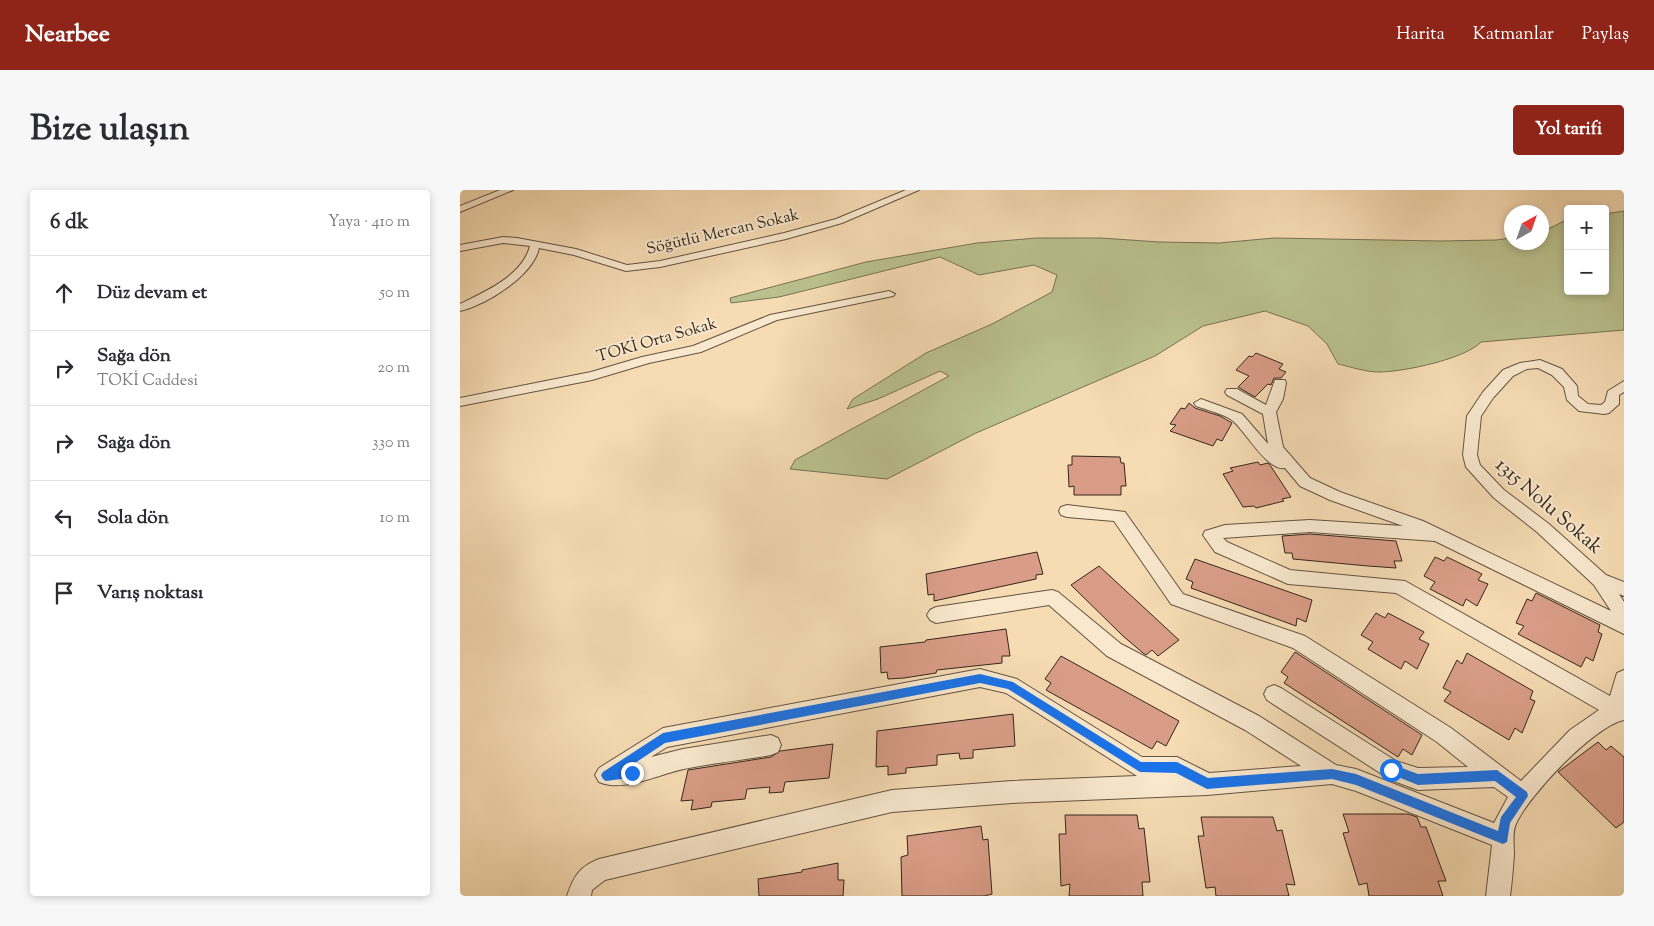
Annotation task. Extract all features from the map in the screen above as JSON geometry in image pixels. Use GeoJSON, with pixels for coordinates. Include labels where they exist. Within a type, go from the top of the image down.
{"type":"FeatureCollection","features":[{"type":"Feature","properties":{"kind":"street"},"geometry":{"type":"LineString","coordinates":[[460,209],[508,190]]}},
{"type":"Feature","properties":{"kind":"street","name":"Söğütlü Mercan Sokak"},"geometry":{"type":"LineString","coordinates":[[535,245],[576,252],[626,268],[660,264],[786,236],[830,223],[914,190]]}},
{"type":"Feature","properties":{"kind":"street"},"geometry":{"type":"LineString","coordinates":[[460,248],[503,240],[535,245],[535,250],[531,257],[513,277],[494,291],[460,308]]}},
{"type":"Feature","properties":{"kind":"street","name":"TOKİ Orta Sokak"},"geometry":{"type":"LineString","coordinates":[[460,402],[520,391],[539,385],[573,380],[697,349],[774,317],[889,294]]}},
{"type":"Feature","properties":{"kind":"street","name":"1315 Nolu Sokak"},"geometry":{"type":"LineString","coordinates":[[1624,385],[1613,394],[1612,404],[1604,410],[1584,408],[1572,397],[1570,386],[1556,372],[1540,364],[1524,366],[1508,373],[1488,395],[1474,416],[1470,455],[1473,467],[1499,494],[1543,528],[1600,580],[1624,617]]}},
{"type":"Feature","properties":{"kind":"street"},"geometry":{"type":"LineString","coordinates":[[573,380],[576,394]]}},
{"type":"Feature","properties":{"kind":"street"},"geometry":{"type":"LineString","coordinates":[[1280,384],[1276,399],[1269,412],[1276,448],[1305,482]]}},
{"type":"Feature","properties":{"kind":"street"},"geometry":{"type":"LineString","coordinates":[[1232,392],[1269,412]]}},
{"type":"Feature","properties":{"kind":"street"},"geometry":{"type":"LineString","coordinates":[[1201,403],[1237,417],[1265,450],[1305,482],[1335,496],[1417,525],[1624,626]]}},
{"type":"Feature","properties":{"kind":"street"},"geometry":{"type":"LineString","coordinates":[[1067,511],[1119,516],[1177,599],[1298,642],[1444,735],[1523,796]]}},
{"type":"Feature","properties":{"kind":"street"},"geometry":{"type":"LineString","coordinates":[[1439,536],[1310,526],[1225,531],[1211,535],[1221,546],[1288,577],[1399,586],[1620,710]]}},
{"type":"Feature","properties":{"kind":"street"},"geometry":{"type":"LineString","coordinates":[[1600,580],[1624,589]]}},
{"type":"Feature","properties":{"kind":"street"},"geometry":{"type":"LineString","coordinates":[[936,615],[1052,597],[1114,650],[1252,723],[1332,774],[1356,780],[1503,838]]}},
{"type":"Feature","properties":{"kind":"street"},"geometry":{"type":"LineString","coordinates":[[771,745],[683,759],[632,773],[606,775],[663,738],[980,678],[1010,685],[1140,767],[1177,767],[1207,784]]}},
{"type":"Feature","properties":{"kind":"street"},"geometry":{"type":"LineString","coordinates":[[1620,710],[1624,679]]}},
{"type":"Feature","properties":{"kind":"street"},"geometry":{"type":"LineString","coordinates":[[1274,694],[1391,770],[1418,779],[1497,776]]}},
{"type":"Feature","properties":{"kind":"street"},"geometry":{"type":"LineString","coordinates":[[1498,896],[1505,821],[1523,796],[1574,739],[1600,718],[1620,710]]}},
{"type":"Feature","properties":{"kind":"street"},"geometry":{"type":"LineString","coordinates":[[580,896],[583,883],[599,870],[892,801],[1012,792],[1207,784],[1332,774]]}},
{"type":"Feature","properties":{"kind":"green space"},"geometry":{"type":"Polygon","coordinates":[[[1624,211],[1624,330],[1481,342],[1462,354],[1448,359],[1403,370],[1374,372],[1338,364],[1327,344],[1308,326],[1265,311],[1203,326],[1155,356],[976,433],[887,479],[790,469],[795,460],[949,376],[940,371],[878,399],[847,409],[853,399],[926,353],[992,324],[1052,292],[1057,275],[1034,265],[979,275],[940,257],[779,297],[731,303],[730,298],[866,262],[977,243],[1037,238],[1101,238],[1159,242],[1219,243],[1274,238],[1440,241],[1504,239],[1504,250],[1549,250],[1549,228],[1564,221],[1564,295],[1609,295],[1609,213],[1624,211]]]}},
{"type":"Feature","properties":{"kind":"building"},"geometry":{"type":"Polygon","coordinates":[[[1256,353],[1283,364],[1279,369],[1286,372],[1281,378],[1274,378],[1271,385],[1268,384],[1255,397],[1238,387],[1249,376],[1236,370],[1249,356],[1252,357],[1256,353]]]}},
{"type":"Feature","properties":{"kind":"building"},"geometry":{"type":"Polygon","coordinates":[[[1189,403],[1195,408],[1220,416],[1232,423],[1222,441],[1217,439],[1213,446],[1170,431],[1176,425],[1170,424],[1181,408],[1185,409],[1189,403]]]}},
{"type":"Feature","properties":{"kind":"building"},"geometry":{"type":"Polygon","coordinates":[[[1072,456],[1120,457],[1121,463],[1124,463],[1126,486],[1121,486],[1121,495],[1074,495],[1074,486],[1069,487],[1068,465],[1072,465],[1072,456]]]}},
{"type":"Feature","properties":{"kind":"building"},"geometry":{"type":"Polygon","coordinates":[[[1258,462],[1260,465],[1268,463],[1270,465],[1291,497],[1282,499],[1284,501],[1256,508],[1254,506],[1243,507],[1223,474],[1233,471],[1230,468],[1258,462]]]}},
{"type":"Feature","properties":{"kind":"building"},"geometry":{"type":"Polygon","coordinates":[[[1310,534],[1396,541],[1402,561],[1394,561],[1396,568],[1293,559],[1292,553],[1285,553],[1282,536],[1310,534]]]}},
{"type":"Feature","properties":{"kind":"building"},"geometry":{"type":"Polygon","coordinates":[[[1037,552],[1043,574],[1036,575],[1036,579],[934,601],[934,594],[928,595],[926,574],[1037,552]]]}},
{"type":"Feature","properties":{"kind":"building"},"geometry":{"type":"Polygon","coordinates":[[[1435,557],[1444,561],[1447,557],[1482,574],[1478,580],[1488,584],[1477,606],[1466,599],[1463,606],[1430,589],[1435,582],[1424,576],[1435,557]]]}},
{"type":"Feature","properties":{"kind":"building"},"geometry":{"type":"Polygon","coordinates":[[[1195,559],[1312,600],[1306,622],[1297,618],[1296,626],[1191,588],[1193,582],[1186,579],[1195,559]]]}},
{"type":"Feature","properties":{"kind":"building"},"geometry":{"type":"Polygon","coordinates":[[[1099,566],[1179,640],[1158,656],[1152,650],[1146,655],[1123,636],[1071,585],[1099,566]]]}},
{"type":"Feature","properties":{"kind":"building"},"geometry":{"type":"Polygon","coordinates":[[[1536,593],[1600,625],[1598,632],[1602,634],[1593,661],[1586,657],[1581,667],[1518,634],[1524,626],[1516,623],[1527,599],[1532,601],[1536,593]]]}},
{"type":"Feature","properties":{"kind":"building"},"geometry":{"type":"Polygon","coordinates":[[[1376,613],[1385,618],[1388,613],[1424,632],[1419,639],[1429,644],[1417,669],[1405,661],[1401,669],[1368,649],[1373,642],[1361,635],[1376,613]]]}},
{"type":"Feature","properties":{"kind":"building"},"geometry":{"type":"Polygon","coordinates":[[[1006,629],[1010,656],[1002,656],[1002,663],[937,670],[936,673],[904,678],[888,679],[887,672],[881,673],[880,647],[1006,629]]]}},
{"type":"Feature","properties":{"kind":"building"},"geometry":{"type":"Polygon","coordinates":[[[1295,652],[1422,735],[1412,755],[1403,749],[1398,757],[1284,683],[1288,677],[1281,672],[1295,652]]]}},
{"type":"Feature","properties":{"kind":"building"},"geometry":{"type":"Polygon","coordinates":[[[1467,653],[1533,691],[1530,699],[1535,701],[1522,733],[1515,728],[1509,740],[1444,701],[1451,692],[1443,688],[1457,660],[1462,664],[1467,653]]]}},
{"type":"Feature","properties":{"kind":"building"},"geometry":{"type":"Polygon","coordinates":[[[1061,656],[1179,721],[1166,746],[1157,741],[1152,749],[1046,690],[1051,683],[1045,679],[1061,656]]]}},
{"type":"Feature","properties":{"kind":"building"},"geometry":{"type":"Polygon","coordinates":[[[1013,714],[1015,746],[973,750],[973,758],[960,759],[959,753],[937,755],[937,765],[906,768],[906,773],[888,775],[888,766],[876,767],[877,731],[1013,714]]]}},
{"type":"Feature","properties":{"kind":"building"},"geometry":{"type":"Polygon","coordinates":[[[1598,742],[1606,750],[1611,746],[1624,757],[1624,822],[1616,828],[1558,772],[1598,742]]]}},
{"type":"Feature","properties":{"kind":"building"},"geometry":{"type":"Polygon","coordinates":[[[833,744],[829,778],[785,782],[783,792],[769,793],[770,787],[747,789],[745,799],[712,802],[711,807],[691,810],[693,800],[681,801],[688,770],[771,757],[780,751],[833,744]]]}},
{"type":"Feature","properties":{"kind":"building"},"geometry":{"type":"Polygon","coordinates":[[[1343,814],[1408,814],[1417,817],[1421,827],[1426,827],[1446,881],[1438,881],[1443,896],[1369,896],[1367,883],[1359,885],[1343,833],[1349,832],[1343,814]]]}},
{"type":"Feature","properties":{"kind":"building"},"geometry":{"type":"Polygon","coordinates":[[[1065,815],[1137,815],[1139,829],[1144,828],[1150,882],[1142,882],[1143,896],[1069,896],[1070,884],[1061,886],[1059,834],[1066,834],[1065,815]]]}},
{"type":"Feature","properties":{"kind":"building"},"geometry":{"type":"Polygon","coordinates":[[[1201,817],[1273,817],[1277,831],[1282,830],[1295,885],[1286,884],[1289,896],[1216,896],[1215,887],[1206,888],[1198,836],[1204,836],[1201,817]]]}},
{"type":"Feature","properties":{"kind":"building"},"geometry":{"type":"Polygon","coordinates":[[[981,826],[983,840],[988,839],[992,894],[984,896],[902,896],[901,857],[908,855],[907,836],[981,826]]]}},
{"type":"Feature","properties":{"kind":"building"},"geometry":{"type":"Polygon","coordinates":[[[838,863],[838,880],[844,880],[843,896],[759,896],[758,879],[802,872],[802,870],[838,863]]]}},
{"type":"Feature","properties":{"kind":"route"},"geometry":{"type":"LineString","coordinates":[[632,773],[606,775],[663,738],[980,678],[1010,685],[1140,767],[1177,767],[1207,784],[1332,774],[1356,780],[1503,838],[1505,821],[1523,796],[1497,776],[1418,779],[1391,770]]}}]}
